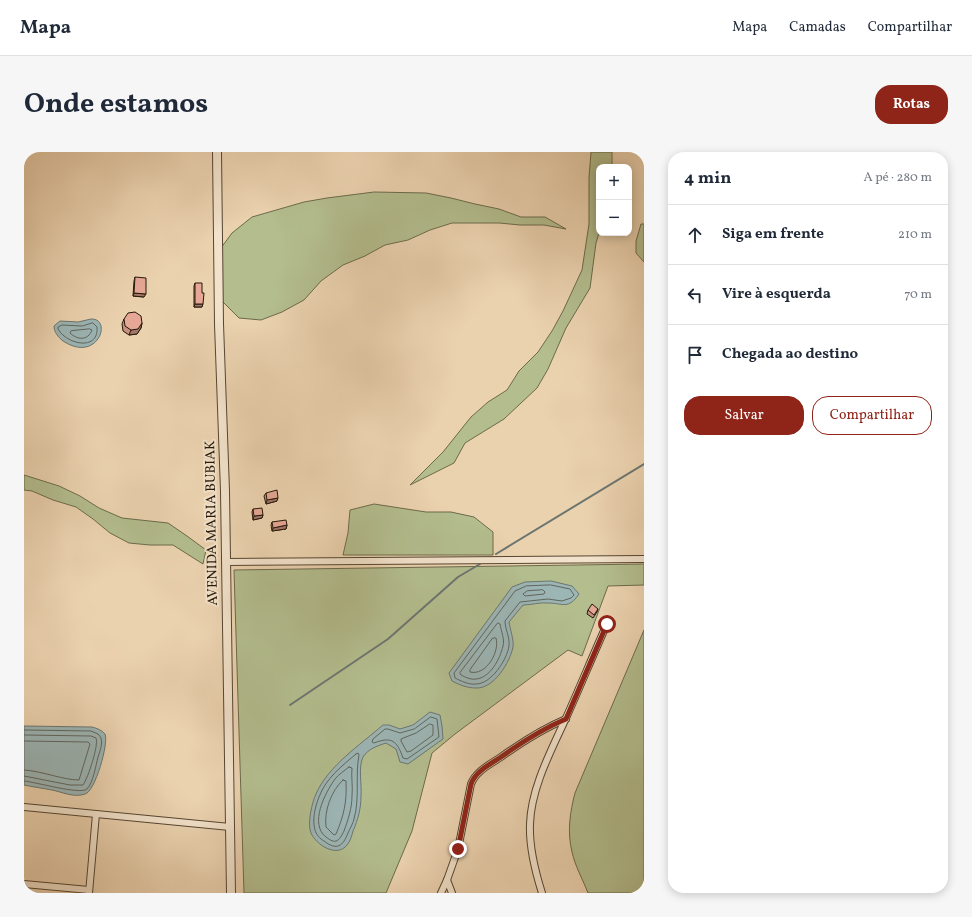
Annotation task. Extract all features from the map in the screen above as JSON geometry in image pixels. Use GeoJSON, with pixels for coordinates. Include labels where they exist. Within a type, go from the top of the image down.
{"type":"FeatureCollection","features":[{"type":"Feature","properties":{"kind":"street","name":"AVENIDA MARIA BUBIAK"},"geometry":{"type":"LineString","coordinates":[[217,152],[219,324],[225,492],[231,893]]}},
{"type":"Feature","properties":{"kind":"street"},"geometry":{"type":"LineString","coordinates":[[226,562],[395,562],[644,559]]}},
{"type":"Feature","properties":{"kind":"street"},"geometry":{"type":"LineString","coordinates":[[542,893],[531,850],[530,824],[533,802],[541,776],[607,624]]}},
{"type":"Feature","properties":{"kind":"street"},"geometry":{"type":"LineString","coordinates":[[441,893],[458,849],[473,779],[479,772],[520,743],[534,734],[566,719]]}},
{"type":"Feature","properties":{"kind":"street"},"geometry":{"type":"LineString","coordinates":[[24,807],[230,828]]}},
{"type":"Feature","properties":{"kind":"street"},"geometry":{"type":"LineString","coordinates":[[24,884],[89,891],[96,814]]}},
{"type":"Feature","properties":{"kind":"street"},"geometry":{"type":"LineString","coordinates":[[447,880],[452,893]]}},
{"type":"Feature","properties":{"kind":"green space"},"geometry":{"type":"Polygon","coordinates":[[[591,152],[612,152],[612,164],[596,164],[596,236],[598,236],[590,288],[566,328],[548,369],[537,388],[504,419],[465,443],[454,463],[410,485],[443,452],[471,417],[488,402],[507,390],[519,371],[538,352],[552,331],[582,270],[589,224],[589,178],[591,152]]]}},
{"type":"Feature","properties":{"kind":"green space"},"geometry":{"type":"Polygon","coordinates":[[[374,192],[426,193],[499,209],[521,217],[545,217],[566,229],[544,225],[452,223],[430,230],[408,240],[385,245],[365,256],[343,265],[321,281],[304,300],[282,312],[261,320],[239,318],[221,300],[218,252],[232,233],[252,217],[304,202],[374,192]]]}},
{"type":"Feature","properties":{"kind":"green space"},"geometry":{"type":"Polygon","coordinates":[[[641,224],[644,224],[644,262],[636,253],[636,241],[641,224]]]}},
{"type":"Feature","properties":{"kind":"green space"},"geometry":{"type":"Polygon","coordinates":[[[24,475],[59,486],[80,496],[99,508],[122,518],[168,523],[206,550],[203,564],[173,545],[129,543],[110,533],[76,507],[53,500],[32,491],[24,490],[24,475]]]}},
{"type":"Feature","properties":{"kind":"green space"},"geometry":{"type":"Polygon","coordinates":[[[374,504],[426,512],[451,512],[474,517],[493,532],[493,555],[343,555],[348,533],[350,510],[374,504]]]}},
{"type":"Feature","properties":{"kind":"green space"},"geometry":{"type":"Polygon","coordinates":[[[644,564],[644,585],[608,586],[582,656],[568,650],[455,734],[432,753],[412,831],[386,893],[244,893],[234,570],[644,564]]]}},
{"type":"Feature","properties":{"kind":"green space"},"geometry":{"type":"Polygon","coordinates":[[[644,630],[644,893],[588,893],[575,862],[570,845],[570,822],[573,800],[644,630]]]}},
{"type":"Feature","properties":{"kind":"water"},"geometry":{"type":"Polygon","coordinates":[[[91,319],[98,321],[101,325],[101,332],[93,344],[85,347],[75,347],[63,341],[58,336],[54,326],[60,321],[78,322],[91,319]]]}},
{"type":"Feature","properties":{"kind":"water"},"geometry":{"type":"Polygon","coordinates":[[[551,581],[572,586],[579,594],[572,602],[568,604],[545,603],[523,605],[509,622],[513,647],[505,667],[489,684],[483,687],[473,688],[452,681],[449,673],[512,587],[525,582],[551,581]]]}},
{"type":"Feature","properties":{"kind":"water"},"geometry":{"type":"Polygon","coordinates":[[[430,712],[440,715],[443,739],[408,764],[400,762],[396,749],[386,743],[367,752],[363,757],[361,766],[360,809],[349,842],[343,849],[333,850],[317,842],[310,829],[310,813],[316,794],[328,774],[345,756],[383,725],[389,725],[400,729],[413,725],[430,712]]]}},
{"type":"Feature","properties":{"kind":"water"},"geometry":{"type":"Polygon","coordinates":[[[24,726],[92,727],[99,729],[105,734],[105,747],[100,767],[97,777],[89,791],[81,795],[72,795],[24,785],[24,726]]]}},
{"type":"Feature","properties":{"kind":"building"},"geometry":{"type":"Polygon","coordinates":[[[135,277],[146,278],[146,294],[134,293],[135,277]]]}},
{"type":"Feature","properties":{"kind":"building"},"geometry":{"type":"Polygon","coordinates":[[[195,283],[202,283],[202,293],[204,293],[203,304],[195,304],[195,283]]]}},
{"type":"Feature","properties":{"kind":"building"},"geometry":{"type":"Polygon","coordinates":[[[135,312],[141,316],[142,323],[138,329],[131,330],[125,326],[124,319],[128,313],[135,312]]]}},
{"type":"Feature","properties":{"kind":"building"},"geometry":{"type":"Polygon","coordinates":[[[277,490],[278,498],[267,500],[266,493],[277,490]]]}},
{"type":"Feature","properties":{"kind":"building"},"geometry":{"type":"Polygon","coordinates":[[[262,508],[263,515],[254,516],[253,509],[262,508]]]}},
{"type":"Feature","properties":{"kind":"building"},"geometry":{"type":"Polygon","coordinates":[[[286,520],[287,525],[273,528],[272,522],[286,520]]]}},
{"type":"Feature","properties":{"kind":"building"},"geometry":{"type":"Polygon","coordinates":[[[592,604],[598,609],[594,615],[588,610],[592,604]]]}},
{"type":"Feature","properties":{"kind":"waterway"},"geometry":{"type":"LineString","coordinates":[[496,554],[644,464]]}},
{"type":"Feature","properties":{"kind":"waterway"},"geometry":{"type":"LineString","coordinates":[[290,705],[388,639],[458,577],[480,564]]}},
{"type":"Feature","properties":{"kind":"route"},"geometry":{"type":"LineString","coordinates":[[458,849],[473,779],[479,772],[520,743],[551,725],[566,719],[607,624]]}}]}
